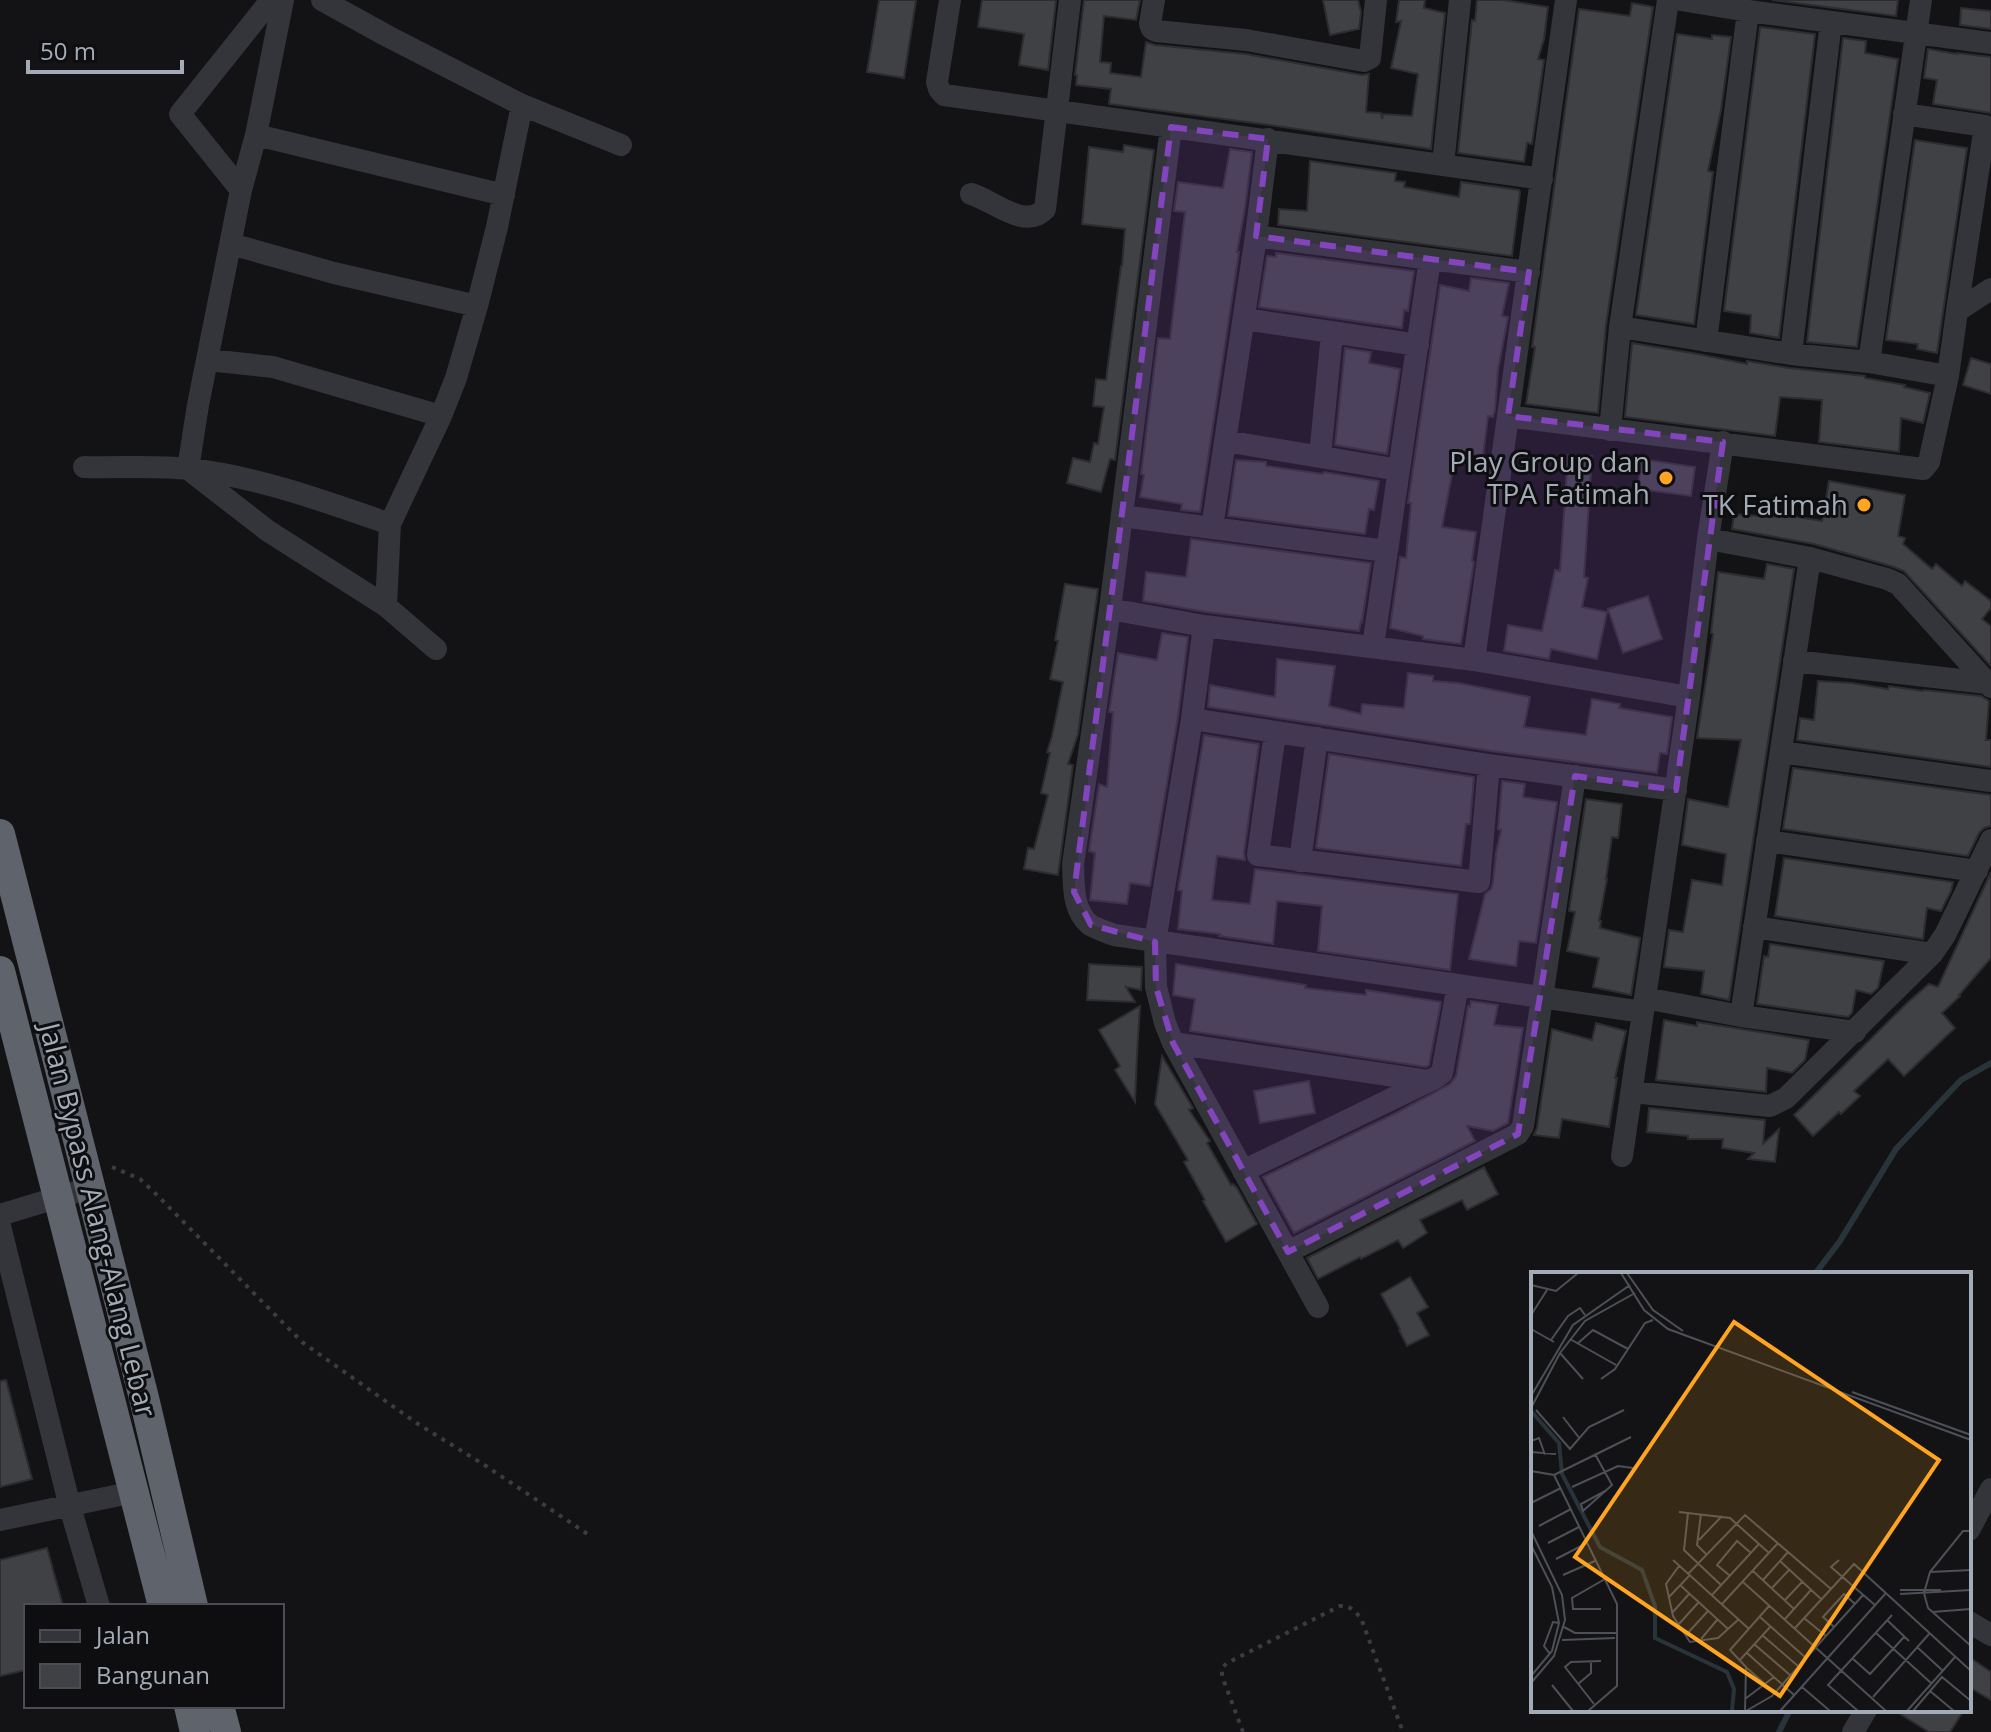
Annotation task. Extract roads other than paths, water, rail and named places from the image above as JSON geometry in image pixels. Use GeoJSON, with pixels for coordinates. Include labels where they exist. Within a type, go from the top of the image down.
{"type":"FeatureCollection","features":[{"type":"Feature","properties":{"kind":"highway","name":"Jalan Bypass Alang-Alang Lebar"},"geometry":{"type":"LineString","coordinates":[[0,834],[144,1398],[193,1604]]}},
{"type":"Feature","properties":{"kind":"highway","name":"Jalan Bypass Alang-Alang Lebar"},"geometry":{"type":"LineString","coordinates":[[0,971],[162,1604]]}},
{"type":"Feature","properties":{"kind":"highway"},"geometry":{"type":"LineString","coordinates":[[189,1708],[195,1732]]}},
{"type":"Feature","properties":{"kind":"highway"},"geometry":{"type":"LineString","coordinates":[[220,1708],[226,1732]]}},
{"type":"Feature","properties":{"kind":"street"},"geometry":{"type":"LineString","coordinates":[[241,190],[180,114],[271,0]]}},
{"type":"Feature","properties":{"kind":"street"},"geometry":{"type":"LineString","coordinates":[[188,469],[241,190],[256,135],[283,0]]}},
{"type":"Feature","properties":{"kind":"street"},"geometry":{"type":"LineString","coordinates":[[322,0],[522,105],[621,145]]}},
{"type":"Feature","properties":{"kind":"street"},"geometry":{"type":"LineString","coordinates":[[950,0],[937,82],[944,95],[1542,179]]}},
{"type":"Feature","properties":{"kind":"street"},"geometry":{"type":"LineString","coordinates":[[971,194],[1017,215],[1033,217],[1045,209],[1070,0]]}},
{"type":"Feature","properties":{"kind":"street"},"geometry":{"type":"LineString","coordinates":[[1154,0],[1150,24],[1156,31],[1246,40],[1364,61],[1370,58],[1376,0]]}},
{"type":"Feature","properties":{"kind":"street"},"geometry":{"type":"LineString","coordinates":[[1443,165],[1460,0]]}},
{"type":"Feature","properties":{"kind":"street"},"geometry":{"type":"LineString","coordinates":[[1474,660],[1566,0]]}},
{"type":"Feature","properties":{"kind":"street"},"geometry":{"type":"LineString","coordinates":[[1610,430],[1620,327],[1668,0]]}},
{"type":"Feature","properties":{"kind":"street"},"geometry":{"type":"LineString","coordinates":[[1681,0],[1991,43]]}},
{"type":"Feature","properties":{"kind":"street"},"geometry":{"type":"LineString","coordinates":[[1869,362],[1921,0]]}},
{"type":"Feature","properties":{"kind":"street"},"geometry":{"type":"LineString","coordinates":[[1706,341],[1748,11]]}},
{"type":"Feature","properties":{"kind":"street"},"geometry":{"type":"LineString","coordinates":[[1791,354],[1831,22]]}},
{"type":"Feature","properties":{"kind":"street"},"geometry":{"type":"LineString","coordinates":[[386,606],[390,524],[456,378],[504,195],[522,105]]}},
{"type":"Feature","properties":{"kind":"street"},"geometry":{"type":"LineString","coordinates":[[1508,416],[1923,469],[1929,462],[1948,376],[1988,127],[1904,114]]}},
{"type":"Feature","properties":{"kind":"street"},"geometry":{"type":"LineString","coordinates":[[1171,127],[1110,609],[1073,864],[1078,910],[1091,925],[1114,935],[1155,942],[1541,997],[1644,1005],[1855,1032]]}},
{"type":"Feature","properties":{"kind":"street"},"geometry":{"type":"LineString","coordinates":[[256,135],[504,195]]}},
{"type":"Feature","properties":{"kind":"street"},"geometry":{"type":"LineString","coordinates":[[1212,528],[1268,139]]}},
{"type":"Feature","properties":{"kind":"street"},"geometry":{"type":"LineString","coordinates":[[1256,236],[1529,272]]}},
{"type":"Feature","properties":{"kind":"street"},"geometry":{"type":"LineString","coordinates":[[231,244],[334,273],[477,306]]}},
{"type":"Feature","properties":{"kind":"street"},"geometry":{"type":"LineString","coordinates":[[1373,646],[1430,259]]}},
{"type":"Feature","properties":{"kind":"street"},"geometry":{"type":"LineString","coordinates":[[1957,311],[1991,289]]}},
{"type":"Feature","properties":{"kind":"street"},"geometry":{"type":"LineString","coordinates":[[1244,319],[1418,345]]}},
{"type":"Feature","properties":{"kind":"street"},"geometry":{"type":"LineString","coordinates":[[1620,327],[1948,376]]}},
{"type":"Feature","properties":{"kind":"street"},"geometry":{"type":"LineString","coordinates":[[1320,456],[1332,333]]}},
{"type":"Feature","properties":{"kind":"street"},"geometry":{"type":"LineString","coordinates":[[208,360],[273,367],[441,416]]}},
{"type":"Feature","properties":{"kind":"street"},"geometry":{"type":"LineString","coordinates":[[1225,441],[1399,470]]}},
{"type":"Feature","properties":{"kind":"street"},"geometry":{"type":"LineString","coordinates":[[1622,1156],[1723,442]]}},
{"type":"Feature","properties":{"kind":"street"},"geometry":{"type":"LineString","coordinates":[[84,467],[188,469],[243,479],[337,505],[390,524]]}},
{"type":"Feature","properties":{"kind":"street"},"geometry":{"type":"LineString","coordinates":[[188,469],[268,531],[386,606],[436,649]]}},
{"type":"Feature","properties":{"kind":"street"},"geometry":{"type":"LineString","coordinates":[[1122,516],[1386,551]]}},
{"type":"Feature","properties":{"kind":"street"},"geometry":{"type":"LineString","coordinates":[[1708,539],[1810,558],[1898,584],[1989,685]]}},
{"type":"Feature","properties":{"kind":"street"},"geometry":{"type":"LineString","coordinates":[[1741,1016],[1810,558]]}},
{"type":"Feature","properties":{"kind":"street"},"geometry":{"type":"LineString","coordinates":[[1110,609],[1204,626],[1474,660],[1689,697]]}},
{"type":"Feature","properties":{"kind":"street"},"geometry":{"type":"LineString","coordinates":[[1204,626],[1155,942],[1156,987],[1173,1043],[1318,1307]]}},
{"type":"Feature","properties":{"kind":"street"},"geometry":{"type":"LineString","coordinates":[[1794,661],[1989,685]]}},
{"type":"Feature","properties":{"kind":"street"},"geometry":{"type":"LineString","coordinates":[[1192,719],[1489,765],[1676,790]]}},
{"type":"Feature","properties":{"kind":"street"},"geometry":{"type":"LineString","coordinates":[[1275,733],[1258,855],[1479,882],[1489,765]]}},
{"type":"Feature","properties":{"kind":"street"},"geometry":{"type":"LineString","coordinates":[[1300,861],[1317,738]]}},
{"type":"Feature","properties":{"kind":"street"},"geometry":{"type":"LineString","coordinates":[[1781,752],[1991,781]]}},
{"type":"Feature","properties":{"kind":"street"},"geometry":{"type":"LineString","coordinates":[[1288,1252],[1518,1134],[1523,1126],[1575,776]]}},
{"type":"Feature","properties":{"kind":"street"},"geometry":{"type":"LineString","coordinates":[[1632,1092],[1770,1106],[1786,1098],[1932,954],[1945,935],[1991,840]]}},
{"type":"Feature","properties":{"kind":"street"},"geometry":{"type":"LineString","coordinates":[[1767,841],[1977,871]]}},
{"type":"Feature","properties":{"kind":"street"},"geometry":{"type":"LineString","coordinates":[[1754,927],[1932,954]]}},
{"type":"Feature","properties":{"kind":"street"},"geometry":{"type":"LineString","coordinates":[[1243,1171],[1442,1073],[1458,985]]}},
{"type":"Feature","properties":{"kind":"street"},"geometry":{"type":"LineString","coordinates":[[1173,1043],[1428,1081]]}},
{"type":"Feature","properties":{"kind":"street"},"geometry":{"type":"LineString","coordinates":[[0,1215],[59,1197],[86,1173]]}},
{"type":"Feature","properties":{"kind":"street"},"geometry":{"type":"LineString","coordinates":[[0,1226],[70,1507],[98,1604]]}},
{"type":"Feature","properties":{"kind":"street"},"geometry":{"type":"LineString","coordinates":[[1971,1526],[1991,1489]]}},
{"type":"Feature","properties":{"kind":"street"},"geometry":{"type":"LineString","coordinates":[[0,1520],[134,1492]]}},
{"type":"Feature","properties":{"kind":"street"},"geometry":{"type":"LineString","coordinates":[[1971,1623],[1991,1635]]}},
{"type":"Feature","properties":{"kind":"waterway"},"geometry":{"type":"LineString","coordinates":[[1817,1272],[1840,1241],[1896,1149],[1961,1080],[1991,1063]]}},
{"type":"Feature","properties":{"kind":"waterway"},"geometry":{"type":"LineString","coordinates":[[1779,1732],[1789,1712]]}},
{"type":"Feature","properties":{"kind":"place","name":"Play Group dan TPA Fatimah"},"geometry":{"type":"Point","coordinates":[1666,478]}},
{"type":"Feature","properties":{"kind":"place","name":"TK Fatimah"},"geometry":{"type":"Point","coordinates":[1864,505]}}]}
